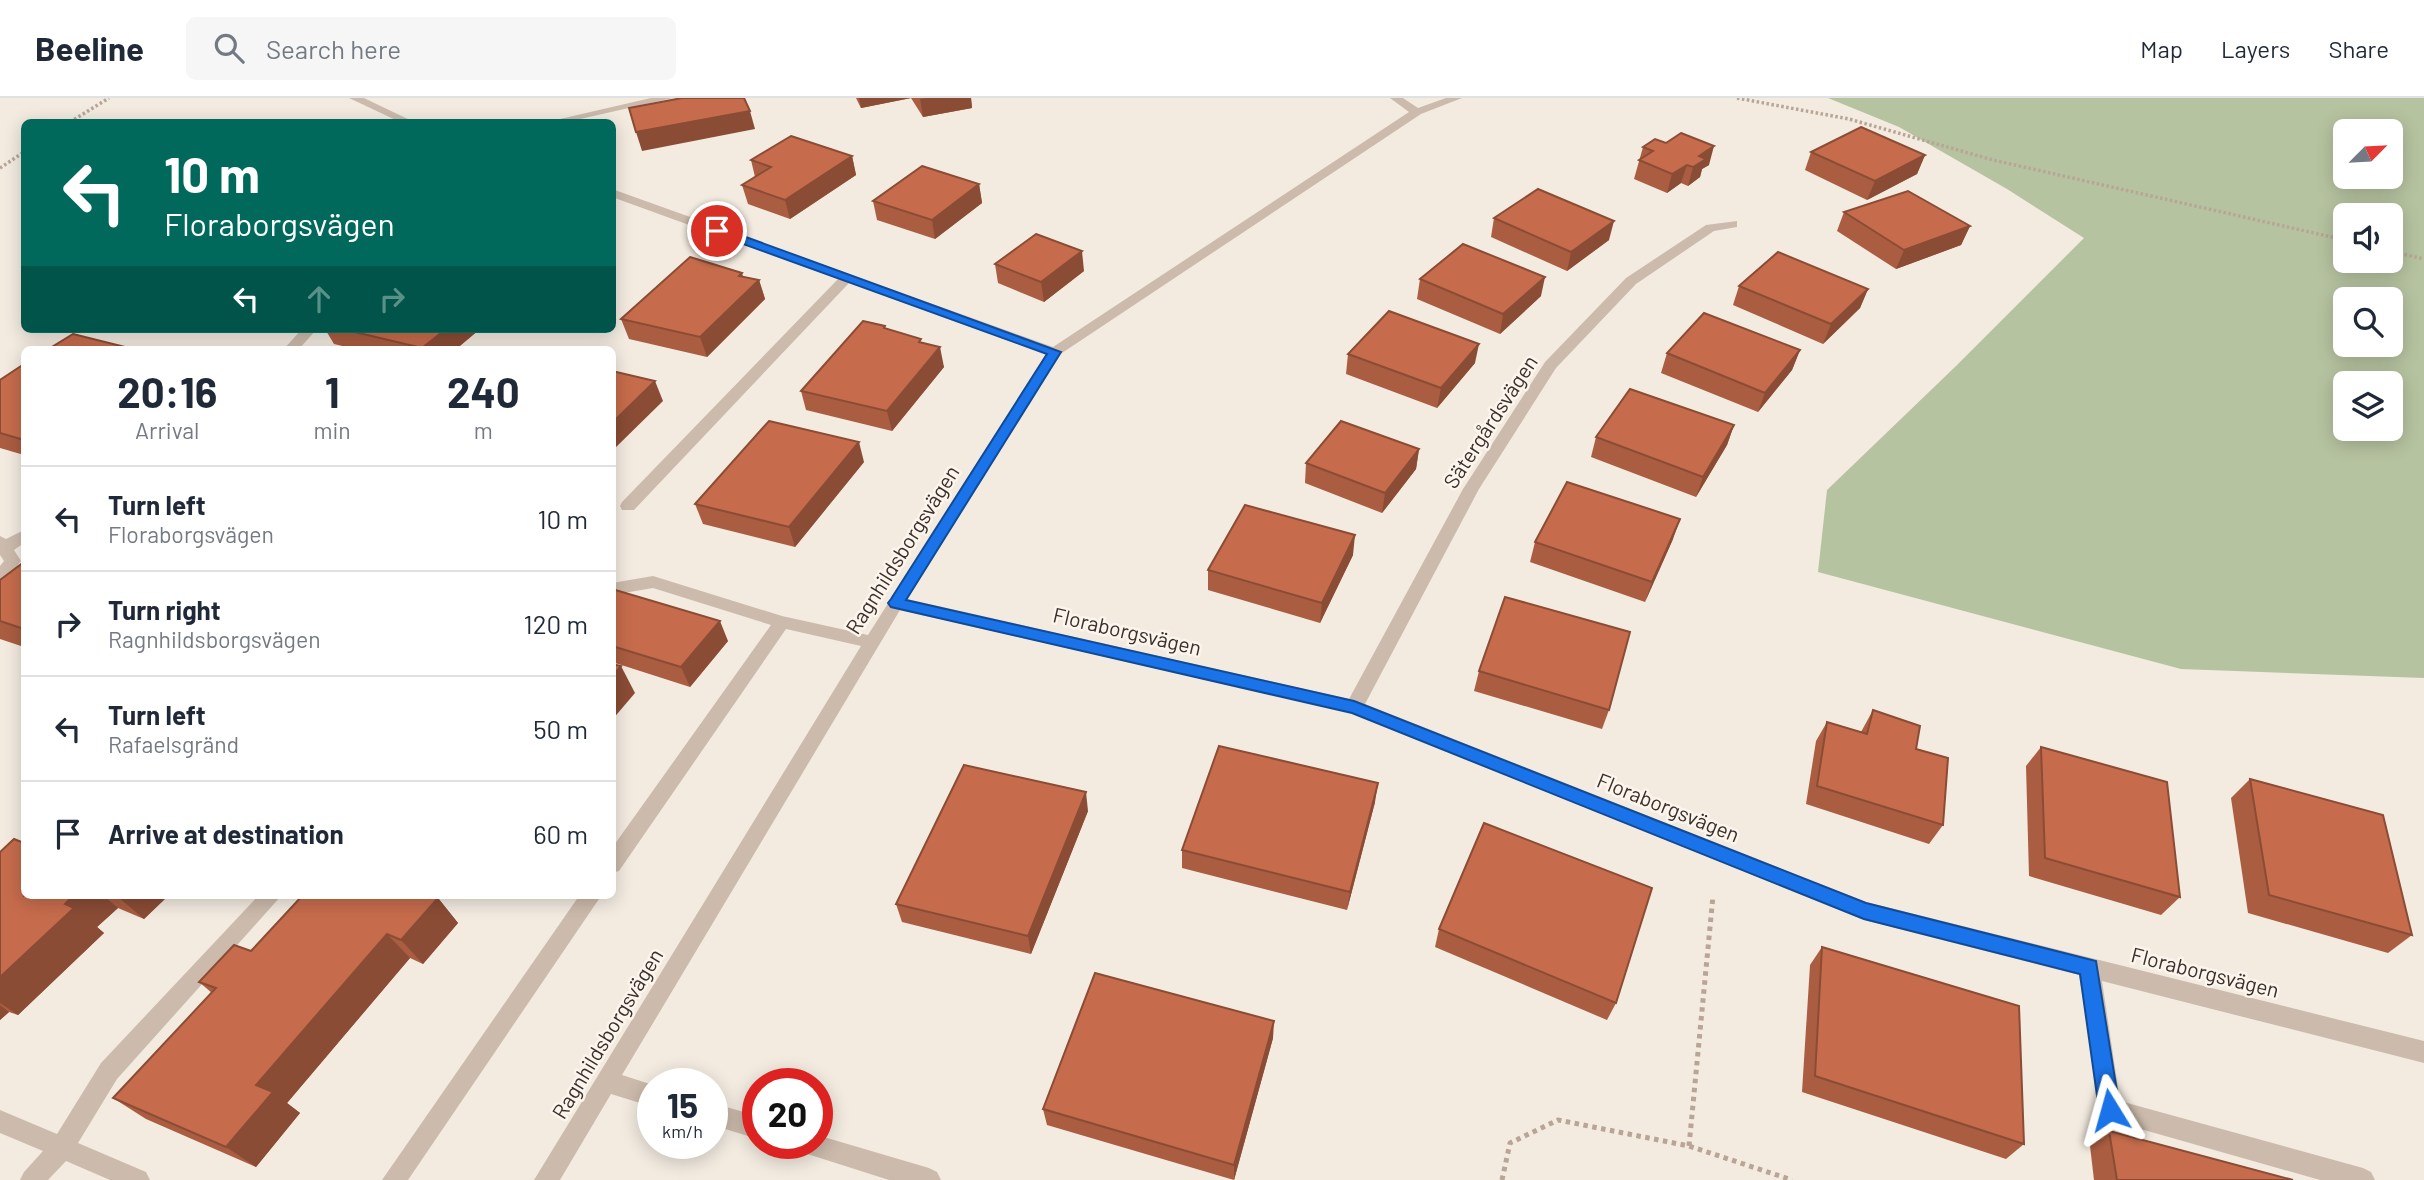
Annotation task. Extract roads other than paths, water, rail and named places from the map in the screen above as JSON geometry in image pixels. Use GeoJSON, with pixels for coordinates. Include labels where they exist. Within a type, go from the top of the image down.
{"type":"FeatureCollection","features":[{"type":"Feature","properties":{"kind":"street"},"geometry":{"type":"LineString","coordinates":[[355,98],[401,119]]}},
{"type":"Feature","properties":{"kind":"street"},"geometry":{"type":"LineString","coordinates":[[567,119],[667,98]]}},
{"type":"Feature","properties":{"kind":"street"},"geometry":{"type":"LineString","coordinates":[[1396,98],[1417,113]]}},
{"type":"Feature","properties":{"kind":"street","name":"Ragnhildsborgsvägen"},"geometry":{"type":"LineString","coordinates":[[546,1180],[872,642],[1054,352],[1417,113],[1456,98]]}},
{"type":"Feature","properties":{"kind":"street"},"geometry":{"type":"LineString","coordinates":[[616,195],[1054,352]]}},
{"type":"Feature","properties":{"kind":"street","name":"Sätergårdsvägen"},"geometry":{"type":"LineString","coordinates":[[1354,707],[1471,489],[1550,365],[1631,281],[1710,228],[1732,224]]}},
{"type":"Feature","properties":{"kind":"street"},"geometry":{"type":"LineString","coordinates":[[628,506],[847,277]]}},
{"type":"Feature","properties":{"kind":"street"},"geometry":{"type":"LineString","coordinates":[[294,346],[306,333]]}},
{"type":"Feature","properties":{"kind":"street"},"geometry":{"type":"LineString","coordinates":[[0,577],[13,561],[2,545],[21,537]]}},
{"type":"Feature","properties":{"kind":"street"},"geometry":{"type":"LineString","coordinates":[[616,588],[653,582],[782,622],[872,642]]}},
{"type":"Feature","properties":{"kind":"street","name":"Floraborgsvägen"},"geometry":{"type":"LineString","coordinates":[[896,603],[1354,707],[1864,911],[2424,1052]]}},
{"type":"Feature","properties":{"kind":"street"},"geometry":{"type":"LineString","coordinates":[[616,860],[782,622]]}},
{"type":"Feature","properties":{"kind":"street"},"geometry":{"type":"LineString","coordinates":[[32,1180],[61,1149],[109,1070],[268,899]]}},
{"type":"Feature","properties":{"kind":"street"},"geometry":{"type":"LineString","coordinates":[[394,1180],[589,899]]}},
{"type":"Feature","properties":{"kind":"street"},"geometry":{"type":"LineString","coordinates":[[2089,968],[2110,1110],[2363,1180]]}},
{"type":"Feature","properties":{"kind":"street"},"geometry":{"type":"LineString","coordinates":[[605,1082],[637,1091]]}},
{"type":"Feature","properties":{"kind":"street"},"geometry":{"type":"LineString","coordinates":[[0,1121],[138,1180]]}},
{"type":"Feature","properties":{"kind":"street"},"geometry":{"type":"LineString","coordinates":[[833,1151],[929,1180]]}}]}
